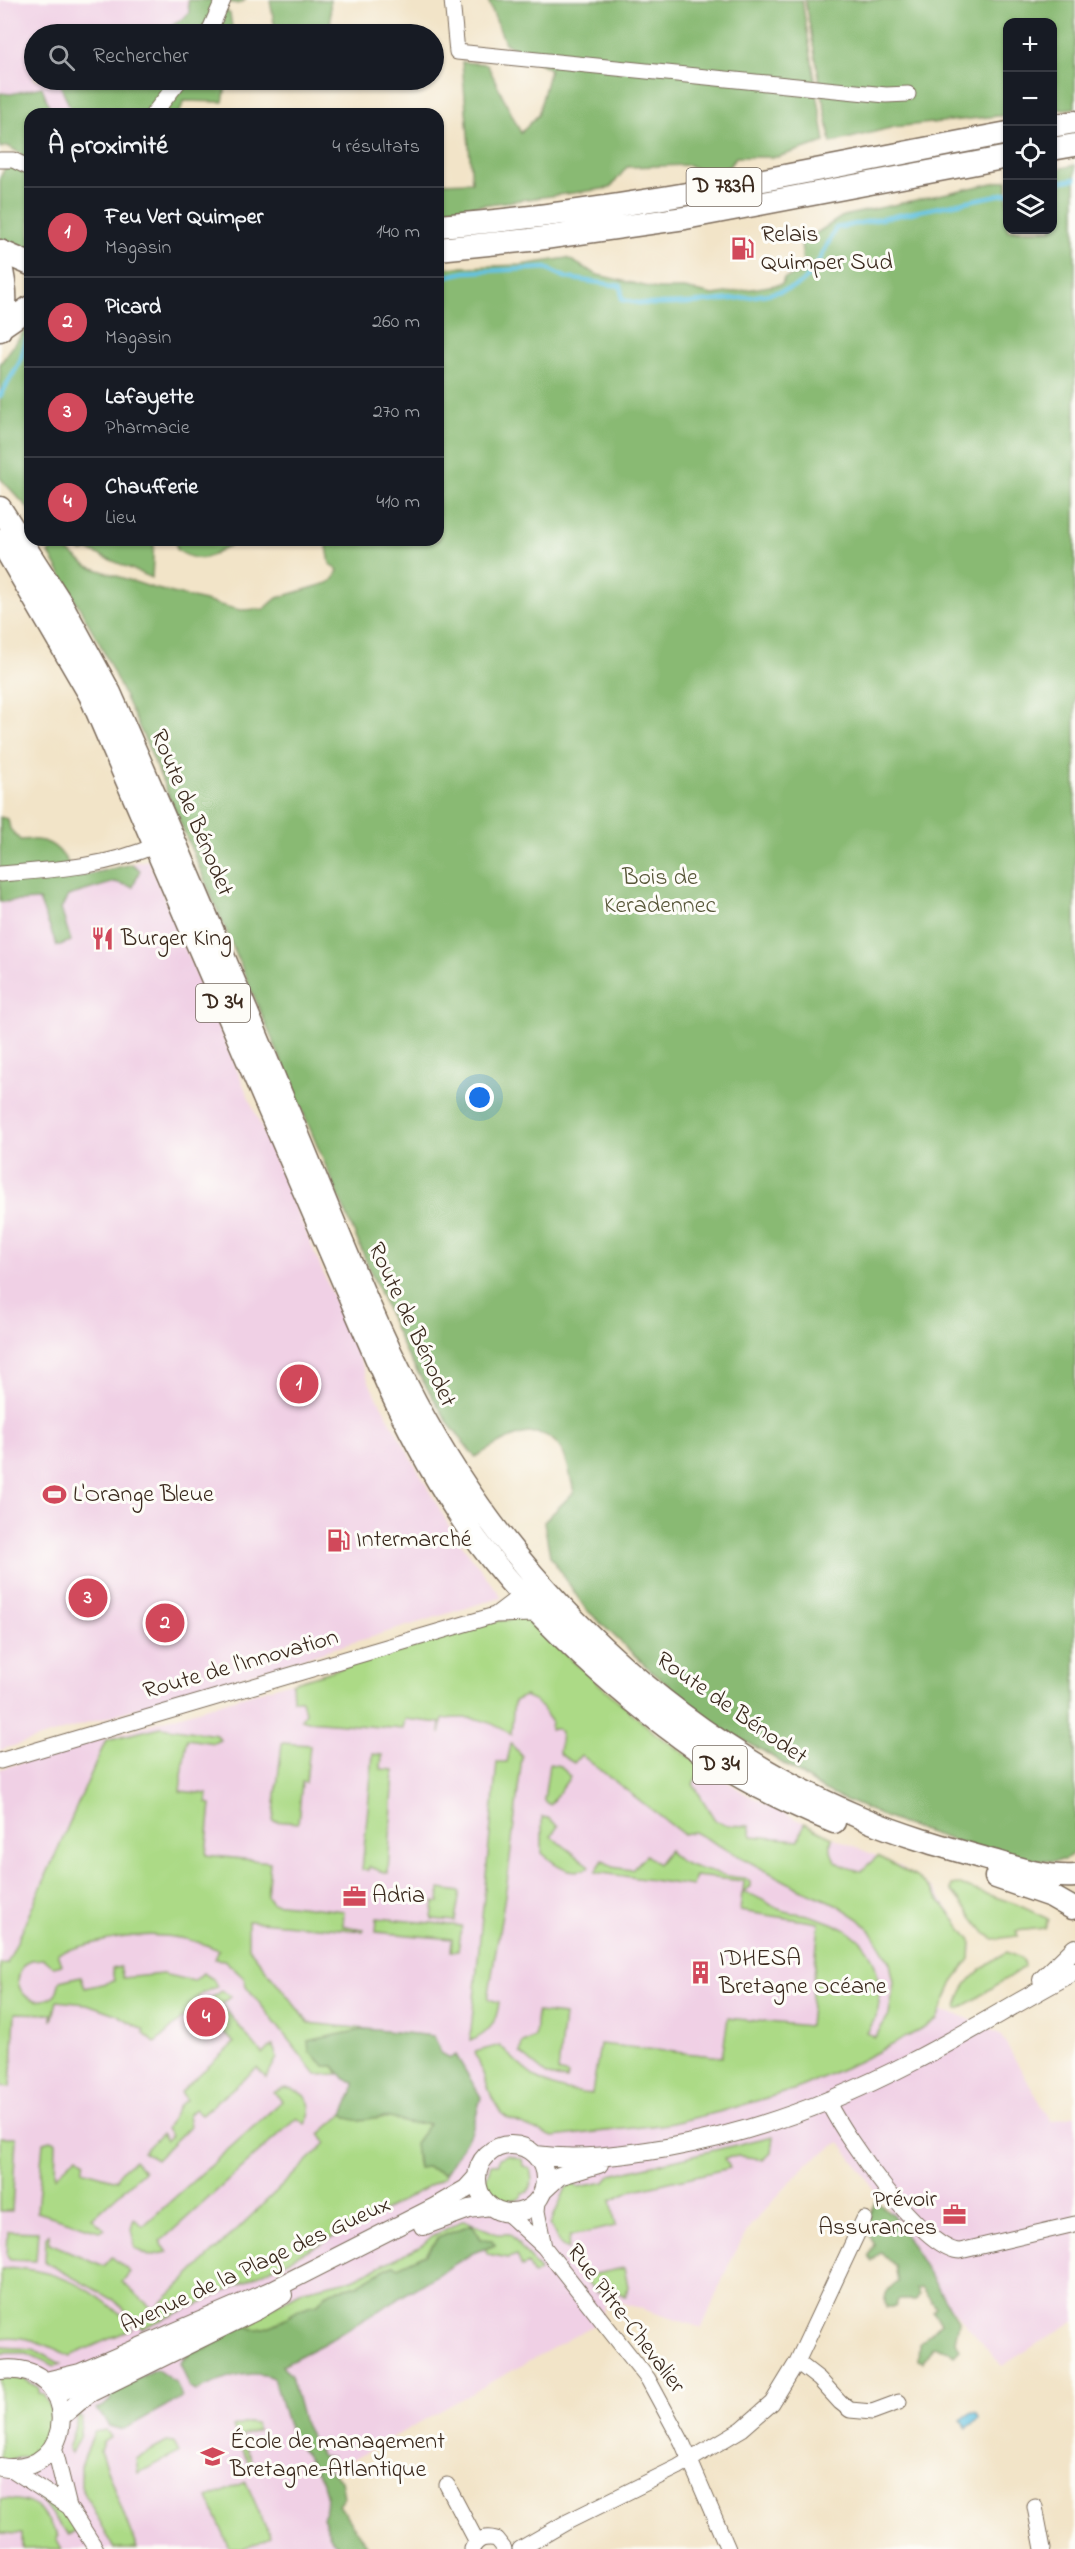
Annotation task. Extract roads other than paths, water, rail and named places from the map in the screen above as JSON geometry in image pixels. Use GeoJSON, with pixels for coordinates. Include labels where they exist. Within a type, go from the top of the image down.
{"type":"FeatureCollection","features":[{"type":"Feature","properties":{"kind":"main road"},"geometry":{"type":"LineString","coordinates":[[1057,125],[1075,122]]}},
{"type":"Feature","properties":{"kind":"main road","name":"D 783A"},"geometry":{"type":"LineString","coordinates":[[444,225],[560,213],[635,202],[1003,135]]}},
{"type":"Feature","properties":{"kind":"main road"},"geometry":{"type":"LineString","coordinates":[[1057,148],[1075,145]]}},
{"type":"Feature","properties":{"kind":"main road","name":"D 783A"},"geometry":{"type":"LineString","coordinates":[[444,248],[530,240],[686,218],[1003,158]]}},
{"type":"Feature","properties":{"kind":"main road"},"geometry":{"type":"LineString","coordinates":[[0,251],[24,261]]}},
{"type":"Feature","properties":{"kind":"main road"},"geometry":{"type":"LineString","coordinates":[[0,263],[5,285],[6,306],[1,328]]}},
{"type":"Feature","properties":{"kind":"main road"},"geometry":{"type":"LineString","coordinates":[[1,328],[24,312]]}},
{"type":"Feature","properties":{"kind":"main road","name":"Route de Bénodet"},"geometry":{"type":"LineString","coordinates":[[0,508],[24,545]]}},
{"type":"Feature","properties":{"kind":"main road","name":"Route de Bénodet"},"geometry":{"type":"LineString","coordinates":[[0,540],[90,695],[390,1390],[458,1493],[482,1548],[540,1614],[647,1711],[716,1762],[748,1781],[837,1824],[933,1859],[1040,1891],[1074,1908]]}},
{"type":"Feature","properties":{"kind":"main road","name":"Route de Bénodet"},"geometry":{"type":"LineString","coordinates":[[24,546],[61,603],[110,693],[360,1284],[415,1401],[442,1468]]}},
{"type":"Feature","properties":{"kind":"main road","name":"Route de Bénodet"},"geometry":{"type":"LineString","coordinates":[[458,1493],[490,1523],[553,1596],[624,1665],[684,1714],[788,1784],[848,1812],[928,1842],[1035,1873],[1075,1876]]}},
{"type":"Feature","properties":{"kind":"street"},"geometry":{"type":"LineString","coordinates":[[212,24],[223,0]]}},
{"type":"Feature","properties":{"kind":"street"},"geometry":{"type":"LineString","coordinates":[[452,0],[457,52],[886,95],[908,94]]}},
{"type":"Feature","properties":{"kind":"street"},"geometry":{"type":"LineString","coordinates":[[158,108],[172,90]]}},
{"type":"Feature","properties":{"kind":"street"},"geometry":{"type":"LineString","coordinates":[[0,160],[13,160],[24,165]]}},
{"type":"Feature","properties":{"kind":"street","name":"Route de Bénodet"},"geometry":{"type":"LineString","coordinates":[[0,874],[81,866],[132,855],[156,845]]}},
{"type":"Feature","properties":{"kind":"street","name":"Route de l'Innovation"},"geometry":{"type":"LineString","coordinates":[[495,1615],[508,1603],[523,1597],[553,1596]]}},
{"type":"Feature","properties":{"kind":"street","name":"Route de l'Innovation"},"geometry":{"type":"LineString","coordinates":[[0,1761],[495,1615],[540,1614]]}},
{"type":"Feature","properties":{"kind":"street"},"geometry":{"type":"LineString","coordinates":[[1021,1999],[1065,1960],[1075,1948]]}},
{"type":"Feature","properties":{"kind":"street"},"geometry":{"type":"LineString","coordinates":[[541,2195],[545,2170],[536,2155],[522,2146],[499,2147],[486,2156],[477,2177],[480,2192],[490,2206],[507,2214],[524,2211],[541,2195],[559,2176],[629,2154],[733,2133],[827,2100],[928,2054],[1021,1999],[1075,1971]]}},
{"type":"Feature","properties":{"kind":"street"},"geometry":{"type":"LineString","coordinates":[[827,2100],[839,2126],[880,2183],[935,2241],[948,2250],[960,2252],[1075,2224]]}},
{"type":"Feature","properties":{"kind":"street"},"geometry":{"type":"LineString","coordinates":[[536,2155],[563,2157],[629,2154]]}},
{"type":"Feature","properties":{"kind":"street","name":"Avenue de la Plage des Gueux"},"geometry":{"type":"LineString","coordinates":[[51,2389],[80,2373],[272,2290],[435,2208],[466,2189],[477,2177]]}},
{"type":"Feature","properties":{"kind":"street","name":"Rue Pitre-Chevalier"},"geometry":{"type":"LineString","coordinates":[[541,2195],[537,2211],[544,2247]]}},
{"type":"Feature","properties":{"kind":"street","name":"Avenue de la Plage des Gueux"},"geometry":{"type":"LineString","coordinates":[[62,2416],[88,2394],[169,2355],[369,2250],[445,2216],[469,2208],[490,2206]]}},
{"type":"Feature","properties":{"kind":"street","name":"Rue Pitre-Chevalier"},"geometry":{"type":"LineString","coordinates":[[507,2214],[544,2247],[648,2379],[690,2459],[728,2549]]}},
{"type":"Feature","properties":{"kind":"street"},"geometry":{"type":"LineString","coordinates":[[520,2549],[567,2522],[721,2443],[765,2410],[786,2384],[864,2219]]}},
{"type":"Feature","properties":{"kind":"street"},"geometry":{"type":"LineString","coordinates":[[51,2389],[154,2352],[169,2355],[179,2342],[252,2307],[272,2290]]}},
{"type":"Feature","properties":{"kind":"street"},"geometry":{"type":"LineString","coordinates":[[797,2362],[819,2379],[850,2410],[872,2412],[899,2402]]}},
{"type":"Feature","properties":{"kind":"street"},"geometry":{"type":"LineString","coordinates":[[0,2370],[22,2370],[51,2389],[62,2416],[54,2446],[35,2463],[5,2468]]}},
{"type":"Feature","properties":{"kind":"street"},"geometry":{"type":"LineString","coordinates":[[54,2446],[69,2507],[96,2549]]}},
{"type":"Feature","properties":{"kind":"street"},"geometry":{"type":"LineString","coordinates":[[5,2468],[69,2507]]}},
{"type":"Feature","properties":{"kind":"street"},"geometry":{"type":"LineString","coordinates":[[447,2485],[474,2545],[491,2538],[500,2542],[504,2549]]}},
{"type":"Feature","properties":{"kind":"street"},"geometry":{"type":"LineString","coordinates":[[1035,2507],[1043,2549]]}},
{"type":"Feature","properties":{"kind":"water"},"geometry":{"type":"Polygon","coordinates":[[[972,2412],[977,2413],[979,2419],[967,2428],[961,2420],[972,2412]]]}},
{"type":"Feature","properties":{"kind":"waterway"},"geometry":{"type":"LineString","coordinates":[[1057,182],[1075,179]]}},
{"type":"Feature","properties":{"kind":"waterway"},"geometry":{"type":"LineString","coordinates":[[444,277],[465,272],[546,268],[567,278],[621,286],[622,300],[642,304],[728,300],[773,293],[801,283],[816,265],[836,228],[1003,194]]}},
{"type":"Feature","properties":{"kind":"waterway"},"geometry":{"type":"LineString","coordinates":[[0,396],[20,362],[24,347]]}},
{"type":"Feature","properties":{"kind":"place","name":"Relais Quimper Sud"},"geometry":{"type":"Point","coordinates":[743,249]}},
{"type":"Feature","properties":{"kind":"place","name":"Burger King"},"geometry":{"type":"Point","coordinates":[103,939]}},
{"type":"Feature","properties":{"kind":"place","name":"Feu Vert Quimper"},"geometry":{"type":"Point","coordinates":[299,1384]}},
{"type":"Feature","properties":{"kind":"place","name":"L'Orange Bleue"},"geometry":{"type":"Point","coordinates":[55,1495]}},
{"type":"Feature","properties":{"kind":"place","name":"Intermarché"},"geometry":{"type":"Point","coordinates":[338,1540]}},
{"type":"Feature","properties":{"kind":"place","name":"Lafayette"},"geometry":{"type":"Point","coordinates":[88,1598]}},
{"type":"Feature","properties":{"kind":"place","name":"Picard"},"geometry":{"type":"Point","coordinates":[165,1623]}},
{"type":"Feature","properties":{"kind":"place","name":"Adria"},"geometry":{"type":"Point","coordinates":[354,1896]}},
{"type":"Feature","properties":{"kind":"place","name":"IDHESA Bretagne Océane"},"geometry":{"type":"Point","coordinates":[701,1973]}},
{"type":"Feature","properties":{"kind":"place","name":"Chaufferie"},"geometry":{"type":"Point","coordinates":[206,2017]}},
{"type":"Feature","properties":{"kind":"place","name":"Prévoir Assurances"},"geometry":{"type":"Point","coordinates":[955,2214]}},
{"type":"Feature","properties":{"kind":"place","name":"École de management Bretagne-Atlantique"},"geometry":{"type":"Point","coordinates":[212,2456]}},
{"type":"Feature","properties":{"kind":"park label","name":"Bois de Keradennec"},"geometry":{"type":"Point","coordinates":[660,892]}}]}
